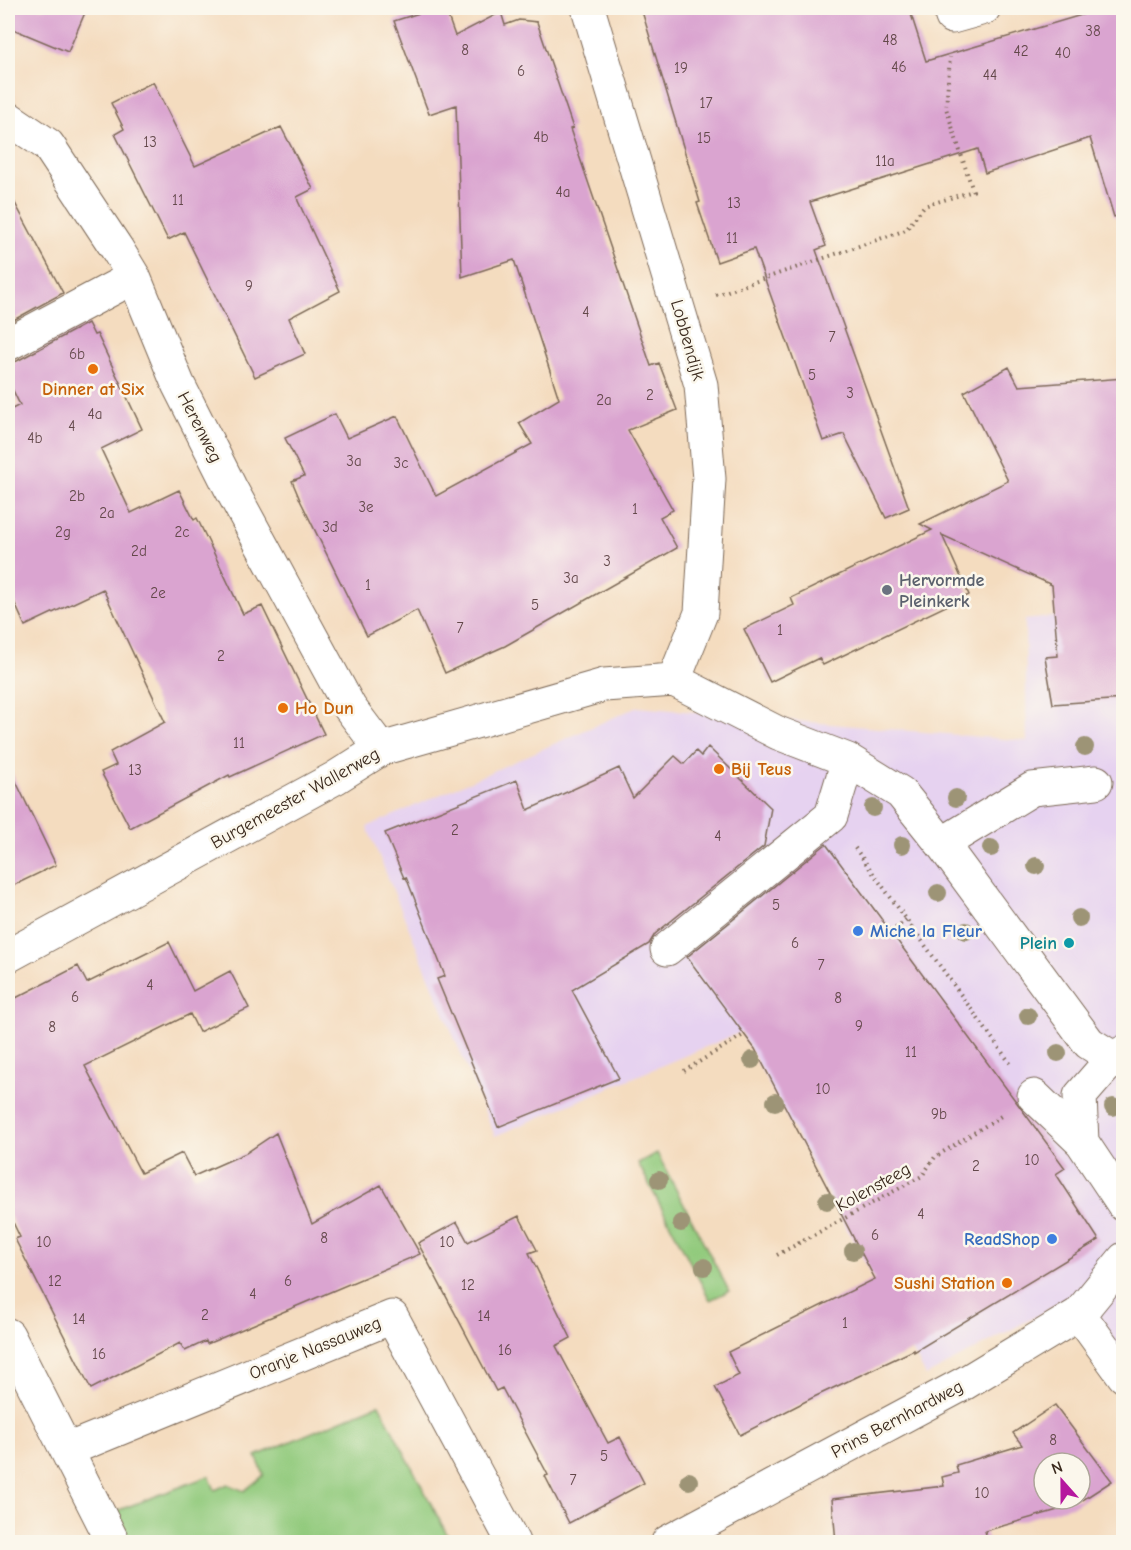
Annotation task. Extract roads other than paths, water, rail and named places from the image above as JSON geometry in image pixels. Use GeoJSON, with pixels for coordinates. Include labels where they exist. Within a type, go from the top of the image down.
{"type":"FeatureCollection","features":[{"type":"Feature","properties":{"kind":"street","name":"Lobbendijk"},"geometry":{"type":"LineString","coordinates":[[588,8],[701,385],[709,479],[701,613],[674,680]]}},
{"type":"Feature","properties":{"kind":"street"},"geometry":{"type":"LineString","coordinates":[[951,12],[984,8]]}},
{"type":"Feature","properties":{"kind":"street","name":"Herenweg"},"geometry":{"type":"LineString","coordinates":[[8,118],[48,145],[134,277],[178,384],[230,487],[350,708],[381,749]]}},
{"type":"Feature","properties":{"kind":"street"},"geometry":{"type":"LineString","coordinates":[[8,344],[134,277]]}},
{"type":"Feature","properties":{"kind":"street"},"geometry":{"type":"LineString","coordinates":[[674,680],[778,733],[848,760],[901,793],[942,844],[1089,1043],[1118,1055],[1080,1096],[1082,1142]]}},
{"type":"Feature","properties":{"kind":"street","name":"Burgemeester Wallerweg"},"geometry":{"type":"LineString","coordinates":[[8,956],[335,778],[381,749],[604,685],[674,680]]}},
{"type":"Feature","properties":{"kind":"street"},"geometry":{"type":"LineString","coordinates":[[667,949],[831,816],[848,760]]}},
{"type":"Feature","properties":{"kind":"street"},"geometry":{"type":"LineString","coordinates":[[942,844],[1032,789],[1096,782]]}},
{"type":"Feature","properties":{"kind":"street"},"geometry":{"type":"LineString","coordinates":[[1034,1096],[1082,1142],[1124,1205]]}},
{"type":"Feature","properties":{"kind":"street","name":"Prins Bernhardweg"},"geometry":{"type":"LineString","coordinates":[[668,1542],[965,1383],[1079,1314],[1118,1267]]}},
{"type":"Feature","properties":{"kind":"street"},"geometry":{"type":"LineString","coordinates":[[1079,1314],[1124,1376]]}},
{"type":"Feature","properties":{"kind":"street","name":"Oranje Nassauweg"},"geometry":{"type":"LineString","coordinates":[[67,1450],[392,1317],[513,1542]]}},
{"type":"Feature","properties":{"kind":"street"},"geometry":{"type":"LineString","coordinates":[[8,1335],[113,1542]]}},
{"type":"Feature","properties":{"kind":"place","name":"Dinner at Six"},"geometry":{"type":"Point","coordinates":[93,369]}},
{"type":"Feature","properties":{"kind":"place","name":"Hervormde Pleinkerk"},"geometry":{"type":"Point","coordinates":[887,590]}},
{"type":"Feature","properties":{"kind":"place","name":"Ho Dun"},"geometry":{"type":"Point","coordinates":[283,708]}},
{"type":"Feature","properties":{"kind":"place","name":"Bij Teus"},"geometry":{"type":"Point","coordinates":[719,769]}},
{"type":"Feature","properties":{"kind":"place","name":"Miche la Fleur"},"geometry":{"type":"Point","coordinates":[858,931]}},
{"type":"Feature","properties":{"kind":"place","name":"Plein"},"geometry":{"type":"Point","coordinates":[1069,943]}},
{"type":"Feature","properties":{"kind":"place","name":"ReadShop"},"geometry":{"type":"Point","coordinates":[1052,1239]}},
{"type":"Feature","properties":{"kind":"place","name":"Sushi Station"},"geometry":{"type":"Point","coordinates":[1007,1283]}}]}
